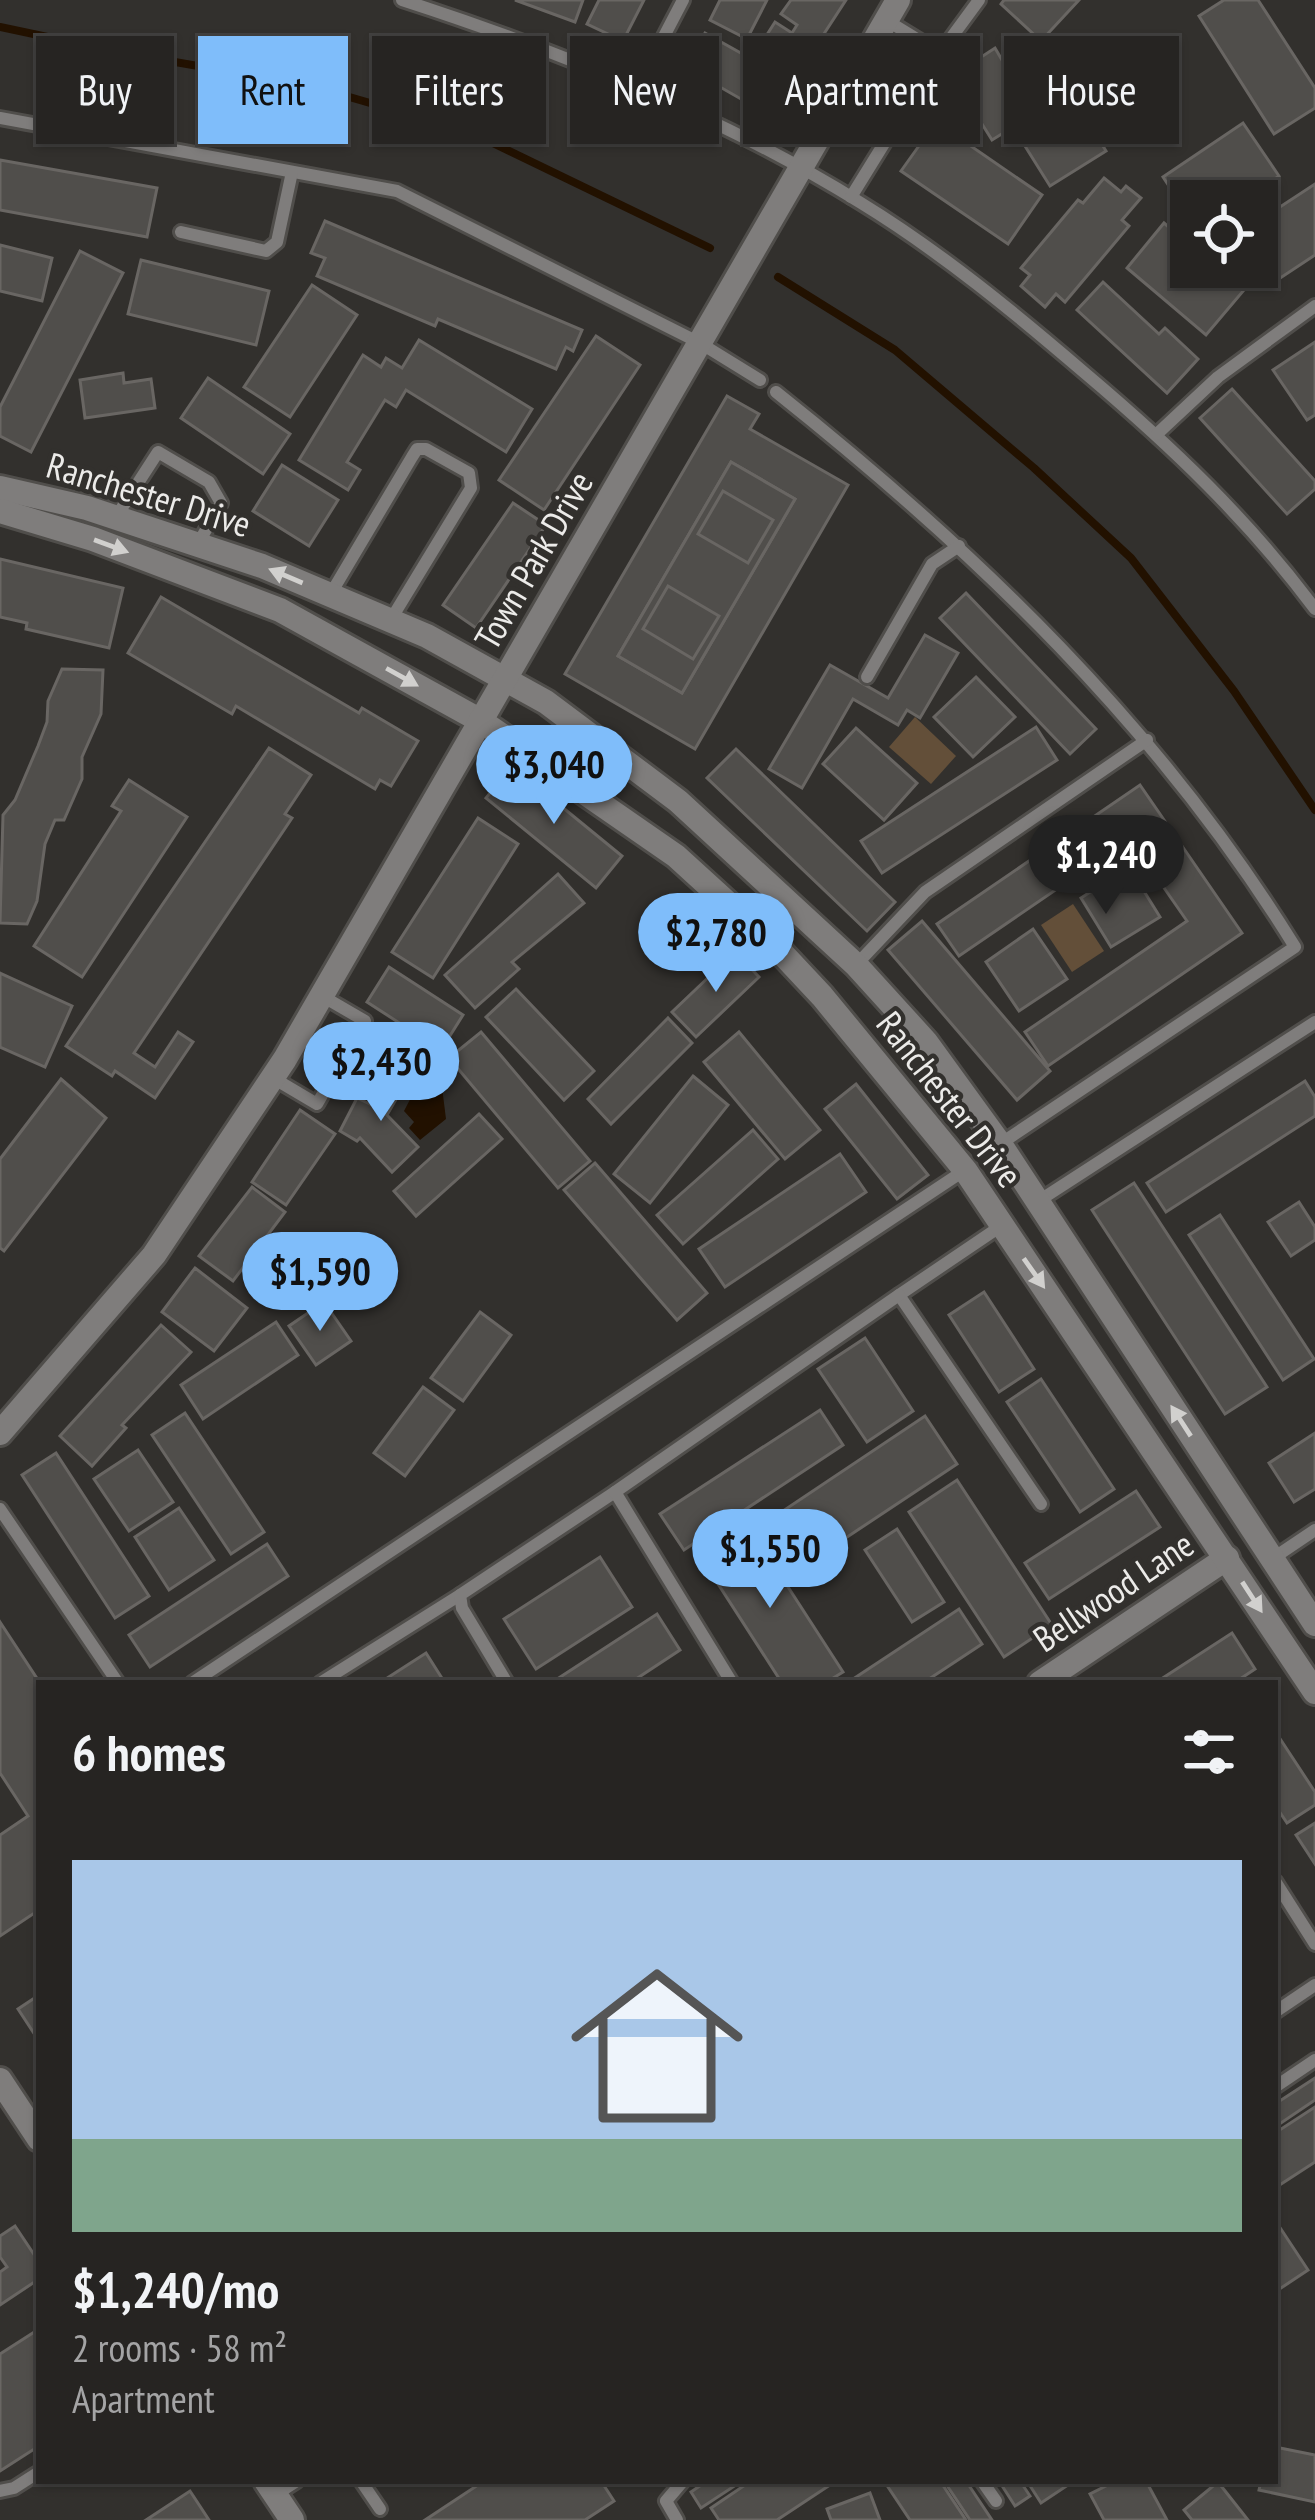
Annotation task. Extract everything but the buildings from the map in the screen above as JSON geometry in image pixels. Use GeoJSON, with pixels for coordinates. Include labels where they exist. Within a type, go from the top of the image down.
{"type":"FeatureCollection","features":[{"type":"Feature","properties":{"kind":"street","name":"Town Park Drive"},"geometry":{"type":"LineString","coordinates":[[0,1433],[154,1255],[273,1078],[892,10]]}},
{"type":"Feature","properties":{"kind":"street","name":"Ranchester Drive"},"geometry":{"type":"LineString","coordinates":[[0,488],[115,518],[262,566],[428,636],[546,702],[678,801],[856,965],[926,1042],[1000,1144],[1315,1624]]}},
{"type":"Feature","properties":{"kind":"street","name":"Ranchester Drive"},"geometry":{"type":"LineString","coordinates":[[0,511],[280,610],[481,721],[676,856],[778,950],[876,1059],[965,1170],[1315,1692]]}},
{"type":"Feature","properties":{"kind":"street"},"geometry":{"type":"LineString","coordinates":[[169,567],[188,542]]}},
{"type":"Feature","properties":{"kind":"street"},"geometry":{"type":"LineString","coordinates":[[778,950],[805,919]]}},
{"type":"Feature","properties":{"kind":"street"},"geometry":{"type":"LineString","coordinates":[[1001,1226],[1036,1203]]}},
{"type":"Feature","properties":{"kind":"street"},"geometry":{"type":"LineString","coordinates":[[1177,1481],[1207,1461]]}},
{"type":"Feature","properties":{"kind":"street","name":"Bellwood Lane"},"geometry":{"type":"LineString","coordinates":[[1044,1680],[1227,1558]]}},
{"type":"Feature","properties":{"kind":"street"},"geometry":{"type":"LineString","coordinates":[[0,2080],[36,2134]]}},
{"type":"Feature","properties":{"kind":"street"},"geometry":{"type":"LineString","coordinates":[[279,2486],[292,2520]]}},
{"type":"Feature","properties":{"kind":"lane"},"geometry":{"type":"LineString","coordinates":[[402,0],[570,60]]}},
{"type":"Feature","properties":{"kind":"lane"},"geometry":{"type":"LineString","coordinates":[[664,36],[682,0]]}},
{"type":"Feature","properties":{"kind":"lane"},"geometry":{"type":"LineString","coordinates":[[953,36],[980,0]]}},
{"type":"Feature","properties":{"kind":"lane"},"geometry":{"type":"LineString","coordinates":[[892,10],[921,36]]}},
{"type":"Feature","properties":{"kind":"lane"},"geometry":{"type":"LineString","coordinates":[[0,118],[397,191],[700,343],[760,380]]}},
{"type":"Feature","properties":{"kind":"lane"},"geometry":{"type":"LineString","coordinates":[[719,128],[851,197],[1001,302],[1157,434],[1246,524],[1315,609]]}},
{"type":"Feature","properties":{"kind":"lane"},"geometry":{"type":"LineString","coordinates":[[851,197],[884,144]]}},
{"type":"Feature","properties":{"kind":"lane"},"geometry":{"type":"LineString","coordinates":[[181,232],[266,251],[277,242],[292,172]]}},
{"type":"Feature","properties":{"kind":"lane"},"geometry":{"type":"LineString","coordinates":[[1157,434],[1218,377],[1315,306]]}},
{"type":"Feature","properties":{"kind":"lane"},"geometry":{"type":"LineString","coordinates":[[776,392],[959,546],[1147,740],[1255,881],[1295,947],[1000,1144]]}},
{"type":"Feature","properties":{"kind":"lane"},"geometry":{"type":"LineString","coordinates":[[330,595],[417,449],[426,448],[469,473],[471,488],[389,622]]}},
{"type":"Feature","properties":{"kind":"lane"},"geometry":{"type":"LineString","coordinates":[[115,518],[158,452],[209,482],[220,502],[188,542]]}},
{"type":"Feature","properties":{"kind":"lane"},"geometry":{"type":"LineString","coordinates":[[868,677],[932,564],[959,546]]}},
{"type":"Feature","properties":{"kind":"lane"},"geometry":{"type":"LineString","coordinates":[[856,965],[916,900],[1147,740]]}},
{"type":"Feature","properties":{"kind":"lane"},"geometry":{"type":"LineString","coordinates":[[273,1078],[317,1104],[365,1021],[322,996]]}},
{"type":"Feature","properties":{"kind":"lane"},"geometry":{"type":"LineString","coordinates":[[1036,1203],[1315,1022]]}},
{"type":"Feature","properties":{"kind":"lane"},"geometry":{"type":"LineString","coordinates":[[197,1680],[965,1170]]}},
{"type":"Feature","properties":{"kind":"lane"},"geometry":{"type":"LineString","coordinates":[[325,1680],[615,1492],[1001,1226]]}},
{"type":"Feature","properties":{"kind":"lane"},"geometry":{"type":"LineString","coordinates":[[899,1295],[1041,1504]]}},
{"type":"Feature","properties":{"kind":"lane"},"geometry":{"type":"LineString","coordinates":[[615,1492],[731,1680]]}},
{"type":"Feature","properties":{"kind":"lane"},"geometry":{"type":"LineString","coordinates":[[0,1509],[116,1680]]}},
{"type":"Feature","properties":{"kind":"lane"},"geometry":{"type":"LineString","coordinates":[[1272,1559],[1315,1530]]}},
{"type":"Feature","properties":{"kind":"lane"},"geometry":{"type":"LineString","coordinates":[[460,1595],[462,1609],[505,1680]]}},
{"type":"Feature","properties":{"kind":"lane"},"geometry":{"type":"LineString","coordinates":[[1278,1886],[1315,1944]]}},
{"type":"Feature","properties":{"kind":"lane"},"geometry":{"type":"LineString","coordinates":[[1278,2010],[1315,1985]]}},
{"type":"Feature","properties":{"kind":"lane"},"geometry":{"type":"LineString","coordinates":[[1278,2085],[1315,2060]]}},
{"type":"Feature","properties":{"kind":"lane"},"geometry":{"type":"LineString","coordinates":[[0,2491],[36,2475]]}},
{"type":"Feature","properties":{"kind":"lane"},"geometry":{"type":"LineString","coordinates":[[363,2484],[380,2510]]}},
{"type":"Feature","properties":{"kind":"lane"},"geometry":{"type":"LineString","coordinates":[[677,2520],[666,2500],[680,2484]]}},
{"type":"Feature","properties":{"kind":"lane"},"geometry":{"type":"LineString","coordinates":[[984,2484],[996,2501]]}},
{"type":"Feature","properties":{"kind":"shaded area"},"geometry":{"type":"Polygon","coordinates":[[[915,717],[956,756],[931,784],[889,747],[915,717]]]}},
{"type":"Feature","properties":{"kind":"shaded area"},"geometry":{"type":"Polygon","coordinates":[[[1073,904],[1104,951],[1072,972],[1041,925],[1073,904]]]}},
{"type":"Feature","properties":{"kind":"shaded area"},"geometry":{"type":"Polygon","coordinates":[[[420,1067],[441,1079],[446,1119],[420,1140],[409,1128],[414,1122],[404,1111],[416,1088],[409,1084],[420,1067]]]}},
{"type":"Feature","properties":{"kind":"waterway"},"geometry":{"type":"LineString","coordinates":[[0,27],[308,85],[470,132],[710,248]]}},
{"type":"Feature","properties":{"kind":"waterway"},"geometry":{"type":"LineString","coordinates":[[778,277],[895,350],[1131,558],[1234,691],[1315,810]]}}]}
